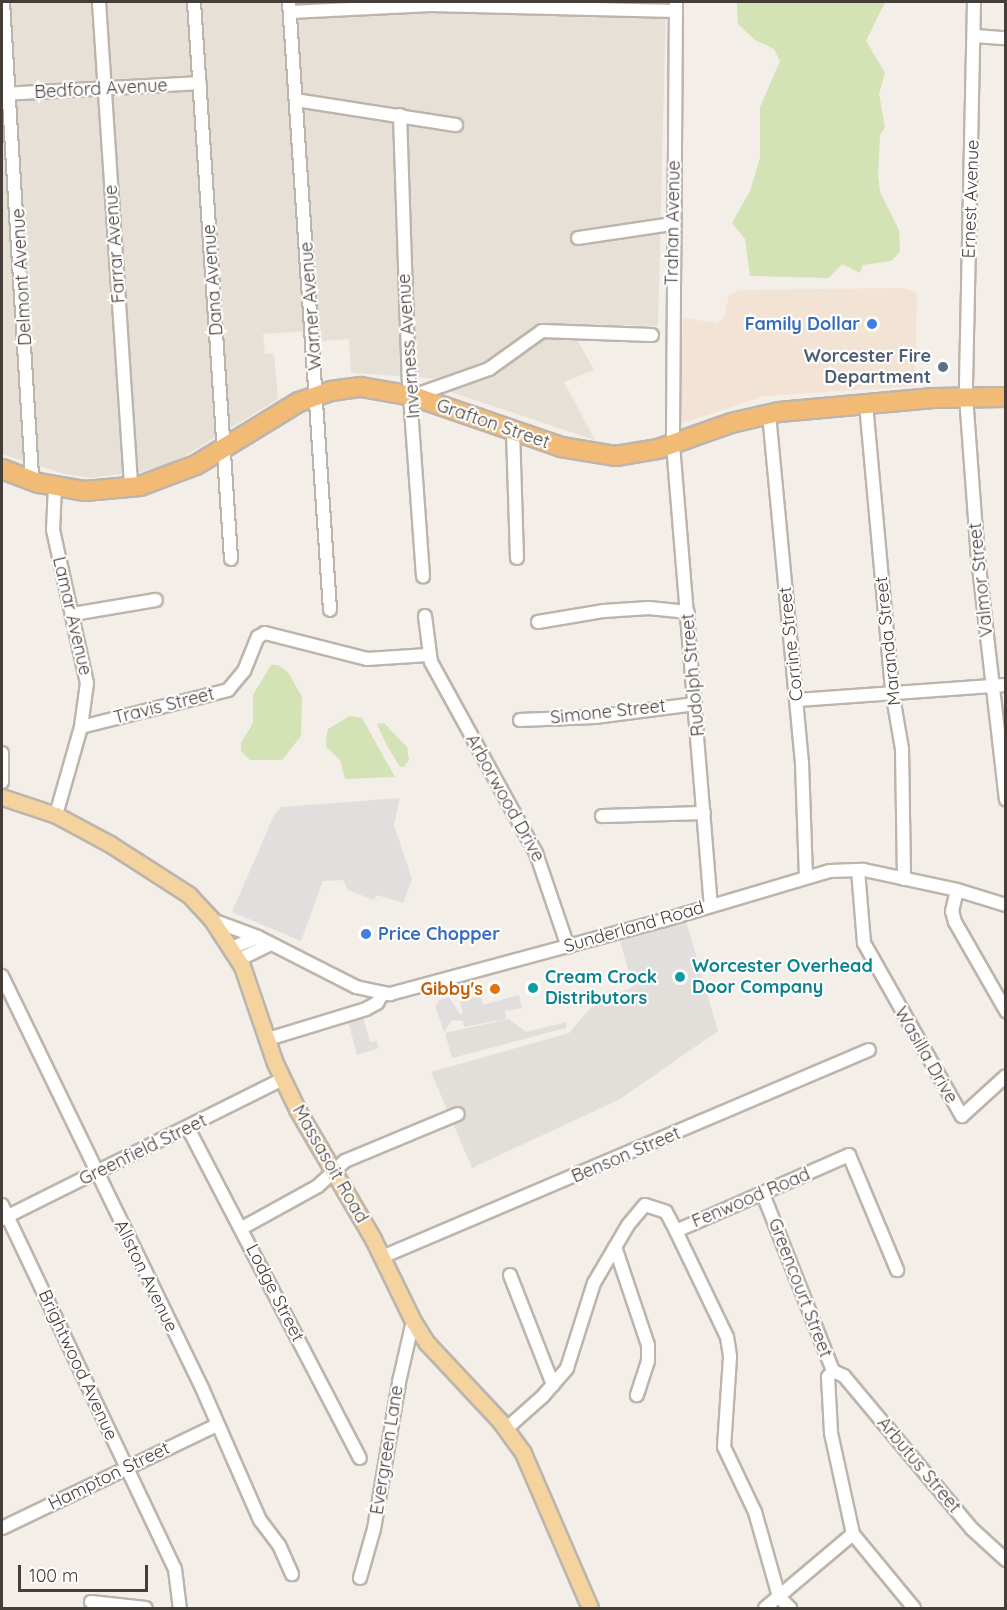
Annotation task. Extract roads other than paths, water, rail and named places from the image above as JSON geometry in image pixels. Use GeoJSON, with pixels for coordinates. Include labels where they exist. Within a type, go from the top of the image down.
{"type":"FeatureCollection","features":[{"type":"Feature","properties":{"kind":"highway","name":"Grafton Street"},"geometry":{"type":"LineString","coordinates":[[2,469],[55,486],[100,491],[131,488],[181,473],[278,413],[317,395],[361,387],[413,396],[561,447],[603,455],[629,455],[673,445],[731,423],[769,414],[966,396],[1005,397]]}},
{"type":"Feature","properties":{"kind":"main road","name":"Massasoit Road"},"geometry":{"type":"LineString","coordinates":[[2,797],[56,815],[158,873],[197,902],[212,920],[235,954],[283,1079],[382,1257],[413,1322],[427,1343],[506,1429],[538,1482],[590,1608]]}},
{"type":"Feature","properties":{"kind":"street","name":"Delmont Avenue"},"geometry":{"type":"LineString","coordinates":[[3,2],[5,94],[32,480]]}},
{"type":"Feature","properties":{"kind":"street","name":"Farrar Avenue"},"geometry":{"type":"LineString","coordinates":[[99,2],[131,488]]}},
{"type":"Feature","properties":{"kind":"street","name":"Dana Avenue"},"geometry":{"type":"LineString","coordinates":[[194,2],[226,447],[231,559]]}},
{"type":"Feature","properties":{"kind":"street","name":"Ernest Avenue"},"geometry":{"type":"LineString","coordinates":[[966,396],[974,2]]}},
{"type":"Feature","properties":{"kind":"street"},"geometry":{"type":"LineString","coordinates":[[290,7],[431,4],[676,6]]}},
{"type":"Feature","properties":{"kind":"street","name":"Trahan Avenue"},"geometry":{"type":"LineString","coordinates":[[673,445],[672,224],[676,6]]}},
{"type":"Feature","properties":{"kind":"street","name":"Warner Avenue"},"geometry":{"type":"LineString","coordinates":[[290,7],[330,610]]}},
{"type":"Feature","properties":{"kind":"street"},"geometry":{"type":"LineString","coordinates":[[974,36],[1005,38]]}},
{"type":"Feature","properties":{"kind":"street","name":"Bedford Avenue"},"geometry":{"type":"LineString","coordinates":[[5,94],[105,86],[200,83]]}},
{"type":"Feature","properties":{"kind":"street"},"geometry":{"type":"LineString","coordinates":[[296,100],[456,125]]}},
{"type":"Feature","properties":{"kind":"street","name":"Inverness Avenue"},"geometry":{"type":"LineString","coordinates":[[400,115],[401,218],[423,577]]}},
{"type":"Feature","properties":{"kind":"street"},"geometry":{"type":"LineString","coordinates":[[578,238],[672,224]]}},
{"type":"Feature","properties":{"kind":"street"},"geometry":{"type":"LineString","coordinates":[[413,396],[489,369],[542,332],[652,335]]}},
{"type":"Feature","properties":{"kind":"street","name":"Valmor Street"},"geometry":{"type":"LineString","coordinates":[[966,396],[1000,686],[1005,799]]}},
{"type":"Feature","properties":{"kind":"street","name":"Maranda Street"},"geometry":{"type":"LineString","coordinates":[[866,404],[892,691],[902,749],[904,879]]}},
{"type":"Feature","properties":{"kind":"street","name":"Corrine Street"},"geometry":{"type":"LineString","coordinates":[[769,414],[797,700],[806,876]]}},
{"type":"Feature","properties":{"kind":"street"},"geometry":{"type":"LineString","coordinates":[[513,431],[517,558]]}},
{"type":"Feature","properties":{"kind":"street","name":"Rudolph Street"},"geometry":{"type":"LineString","coordinates":[[673,445],[711,904]]}},
{"type":"Feature","properties":{"kind":"street","name":"Lamar Avenue"},"geometry":{"type":"LineString","coordinates":[[55,486],[53,530],[87,675],[81,727],[56,815]]}},
{"type":"Feature","properties":{"kind":"street"},"geometry":{"type":"LineString","coordinates":[[73,614],[156,600]]}},
{"type":"Feature","properties":{"kind":"street"},"geometry":{"type":"LineString","coordinates":[[538,622],[603,611],[649,608],[688,612]]}},
{"type":"Feature","properties":{"kind":"street"},"geometry":{"type":"LineString","coordinates":[[425,616],[428,655]]}},
{"type":"Feature","properties":{"kind":"street","name":"Travis Street"},"geometry":{"type":"LineString","coordinates":[[81,727],[228,690],[244,671],[258,637],[266,633],[366,659],[428,655]]}},
{"type":"Feature","properties":{"kind":"street","name":"Arborwood Drive"},"geometry":{"type":"LineString","coordinates":[[428,655],[536,853],[568,947]]}},
{"type":"Feature","properties":{"kind":"street"},"geometry":{"type":"LineString","coordinates":[[797,700],[892,691],[1000,686]]}},
{"type":"Feature","properties":{"kind":"street","name":"Simone Street"},"geometry":{"type":"LineString","coordinates":[[520,720],[596,717],[695,704]]}},
{"type":"Feature","properties":{"kind":"street"},"geometry":{"type":"LineString","coordinates":[[2,753],[2,782]]}},
{"type":"Feature","properties":{"kind":"street"},"geometry":{"type":"LineString","coordinates":[[602,816],[704,813]]}},
{"type":"Feature","properties":{"kind":"street","name":"Sunderland Road"},"geometry":{"type":"LineString","coordinates":[[212,920],[258,937],[269,945],[344,982],[383,993],[416,989],[568,947],[806,876],[858,870],[957,890],[1005,905]]}},
{"type":"Feature","properties":{"kind":"street","name":"Wasilla Drive"},"geometry":{"type":"LineString","coordinates":[[858,870],[864,943],[962,1116],[1005,1076]]}},
{"type":"Feature","properties":{"kind":"street"},"geometry":{"type":"LineString","coordinates":[[957,890],[952,911],[955,922],[1005,1011]]}},
{"type":"Feature","properties":{"kind":"street"},"geometry":{"type":"LineString","coordinates":[[235,954],[258,937]]}},
{"type":"Feature","properties":{"kind":"street"},"geometry":{"type":"LineString","coordinates":[[235,954],[269,945]]}},
{"type":"Feature","properties":{"kind":"street","name":"Allston Avenue"},"geometry":{"type":"LineString","coordinates":[[2,976],[7,1000],[96,1173],[260,1520],[279,1545],[292,1574]]}},
{"type":"Feature","properties":{"kind":"street"},"geometry":{"type":"LineString","coordinates":[[268,1039],[366,1009],[377,1003],[383,993]]}},
{"type":"Feature","properties":{"kind":"street","name":"Benson Street"},"geometry":{"type":"LineString","coordinates":[[382,1257],[869,1050]]}},
{"type":"Feature","properties":{"kind":"street","name":"Greenfield Street"},"geometry":{"type":"LineString","coordinates":[[3,1213],[96,1173],[283,1079]]}},
{"type":"Feature","properties":{"kind":"street"},"geometry":{"type":"LineString","coordinates":[[242,1228],[318,1186],[345,1161],[459,1114]]}},
{"type":"Feature","properties":{"kind":"street","name":"Lodge Street"},"geometry":{"type":"LineString","coordinates":[[188,1128],[360,1458]]}},
{"type":"Feature","properties":{"kind":"street","name":"Fenwood Road"},"geometry":{"type":"LineString","coordinates":[[506,1429],[554,1385],[571,1360],[591,1291],[615,1248],[645,1205],[666,1212],[676,1231],[849,1155],[897,1270]]}},
{"type":"Feature","properties":{"kind":"street","name":"Greencourt Street"},"geometry":{"type":"LineString","coordinates":[[763,1194],[833,1371],[828,1377],[831,1433],[853,1534],[914,1608]]}},
{"type":"Feature","properties":{"kind":"street","name":"Brightwood Avenue"},"geometry":{"type":"LineString","coordinates":[[3,1213],[176,1569],[180,1608]]}},
{"type":"Feature","properties":{"kind":"street"},"geometry":{"type":"LineString","coordinates":[[676,1231],[728,1341],[724,1447],[755,1512],[779,1597],[790,1608]]}},
{"type":"Feature","properties":{"kind":"street"},"geometry":{"type":"LineString","coordinates":[[615,1248],[648,1345],[648,1361],[637,1395]]}},
{"type":"Feature","properties":{"kind":"street"},"geometry":{"type":"LineString","coordinates":[[510,1275],[554,1385]]}},
{"type":"Feature","properties":{"kind":"street","name":"Evergreen Lane"},"geometry":{"type":"LineString","coordinates":[[360,1578],[374,1529],[399,1382],[413,1322]]}},
{"type":"Feature","properties":{"kind":"street","name":"Arbutus Street"},"geometry":{"type":"LineString","coordinates":[[833,1371],[844,1376],[972,1528],[1005,1560]]}},
{"type":"Feature","properties":{"kind":"street","name":"Hampton Street"},"geometry":{"type":"LineString","coordinates":[[2,1528],[126,1465],[217,1425]]}},
{"type":"Feature","properties":{"kind":"street"},"geometry":{"type":"LineString","coordinates":[[765,1608],[853,1534]]}},
{"type":"Feature","properties":{"kind":"street"},"geometry":{"type":"LineString","coordinates":[[91,1602],[146,1608]]}},
{"type":"Feature","properties":{"kind":"place","name":"Family Dollar"},"geometry":{"type":"Point","coordinates":[872,324]}},
{"type":"Feature","properties":{"kind":"place","name":"Worcester Fire Department"},"geometry":{"type":"Point","coordinates":[943,367]}},
{"type":"Feature","properties":{"kind":"place","name":"Price Chopper"},"geometry":{"type":"Point","coordinates":[366,934]}},
{"type":"Feature","properties":{"kind":"place","name":"Worcester Overhead Door Company"},"geometry":{"type":"Point","coordinates":[680,977]}},
{"type":"Feature","properties":{"kind":"place","name":"Cream Crock Distributors"},"geometry":{"type":"Point","coordinates":[533,988]}},
{"type":"Feature","properties":{"kind":"place","name":"Gibby's"},"geometry":{"type":"Point","coordinates":[495,989]}}]}
